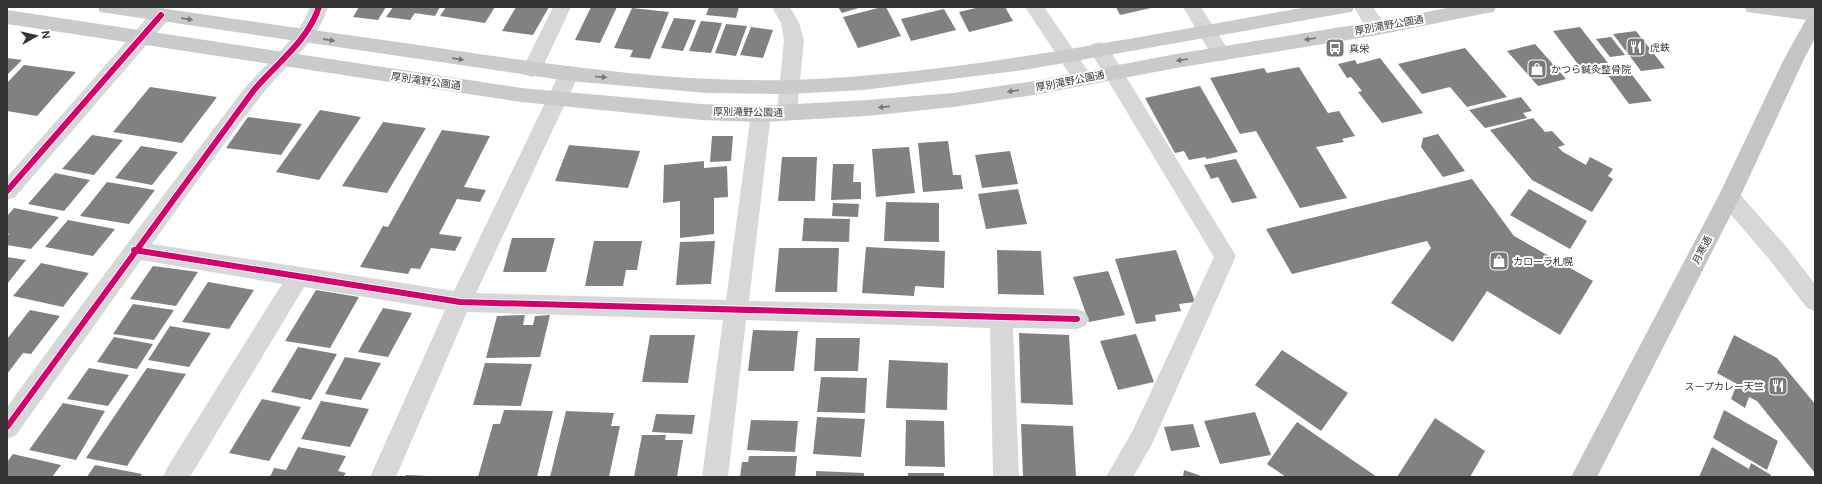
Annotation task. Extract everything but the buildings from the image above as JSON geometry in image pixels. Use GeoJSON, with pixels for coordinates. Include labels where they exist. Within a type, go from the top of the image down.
{"type":"FeatureCollection","features":[{"type":"Feature","properties":{"kind":"highway","name":"月寒通"},"geometry":{"type":"LineString","coordinates":[[1584,477],[1729,196],[1794,59],[1815,21]]}},
{"type":"Feature","properties":{"kind":"main road"},"geometry":{"type":"LineString","coordinates":[[107,7],[532,70],[707,86],[790,87],[944,74],[1024,63],[1345,7]]}},
{"type":"Feature","properties":{"kind":"main road","name":"厚別滝野公園通"},"geometry":{"type":"LineString","coordinates":[[7,17],[558,99],[701,112],[761,114],[867,108],[954,100],[1034,88],[1221,54],[1378,28],[1486,7]]}},
{"type":"Feature","properties":{"kind":"main road"},"geometry":{"type":"LineString","coordinates":[[1754,7],[1815,14]]}},
{"type":"Feature","properties":{"kind":"street"},"geometry":{"type":"LineString","coordinates":[[7,427],[134,250],[261,81],[305,36],[319,7]]}},
{"type":"Feature","properties":{"kind":"street"},"geometry":{"type":"LineString","coordinates":[[532,70],[562,7]]}},
{"type":"Feature","properties":{"kind":"street"},"geometry":{"type":"LineString","coordinates":[[781,7],[790,23],[794,40],[787,113]]}},
{"type":"Feature","properties":{"kind":"street"},"geometry":{"type":"LineString","coordinates":[[1034,7],[1083,79]]}},
{"type":"Feature","properties":{"kind":"street"},"geometry":{"type":"LineString","coordinates":[[1192,7],[1221,54]]}},
{"type":"Feature","properties":{"kind":"street"},"geometry":{"type":"LineString","coordinates":[[1363,7],[1378,28]]}},
{"type":"Feature","properties":{"kind":"street"},"geometry":{"type":"LineString","coordinates":[[7,191],[161,15]]}},
{"type":"Feature","properties":{"kind":"street"},"geometry":{"type":"LineString","coordinates":[[1099,49],[1225,256],[1142,438],[1119,477]]}},
{"type":"Feature","properties":{"kind":"street"},"geometry":{"type":"LineString","coordinates":[[384,477],[460,302],[569,74]]}},
{"type":"Feature","properties":{"kind":"street"},"geometry":{"type":"LineString","coordinates":[[716,477],[761,114]]}},
{"type":"Feature","properties":{"kind":"street"},"geometry":{"type":"LineString","coordinates":[[1729,196],[1777,252],[1815,301]]}},
{"type":"Feature","properties":{"kind":"street"},"geometry":{"type":"LineString","coordinates":[[134,250],[460,302],[1077,319]]}},
{"type":"Feature","properties":{"kind":"street"},"geometry":{"type":"LineString","coordinates":[[176,477],[298,277]]}},
{"type":"Feature","properties":{"kind":"street"},"geometry":{"type":"LineString","coordinates":[[1001,318],[1006,477]]}},
{"type":"Feature","properties":{"kind":"cycle path"},"geometry":{"type":"LineString","coordinates":[[7,427],[254,90],[300,42],[315,20],[319,7]]}},
{"type":"Feature","properties":{"kind":"cycle path"},"geometry":{"type":"LineString","coordinates":[[7,191],[161,15]]}},
{"type":"Feature","properties":{"kind":"cycle path"},"geometry":{"type":"LineString","coordinates":[[134,250],[460,302],[1077,319]]}},
{"type":"Feature","properties":{"kind":"place","name":"虎鉄"},"geometry":{"type":"Point","coordinates":[1636,47]}},
{"type":"Feature","properties":{"kind":"place","name":"真栄"},"geometry":{"type":"Point","coordinates":[1335,48]}},
{"type":"Feature","properties":{"kind":"place","name":"かつら鍼灸整骨院"},"geometry":{"type":"Point","coordinates":[1537,69]}},
{"type":"Feature","properties":{"kind":"place","name":"カローラ札幌"},"geometry":{"type":"Point","coordinates":[1499,261]}},
{"type":"Feature","properties":{"kind":"place","name":"スープカレー天竺"},"geometry":{"type":"Point","coordinates":[1778,386]}}]}
